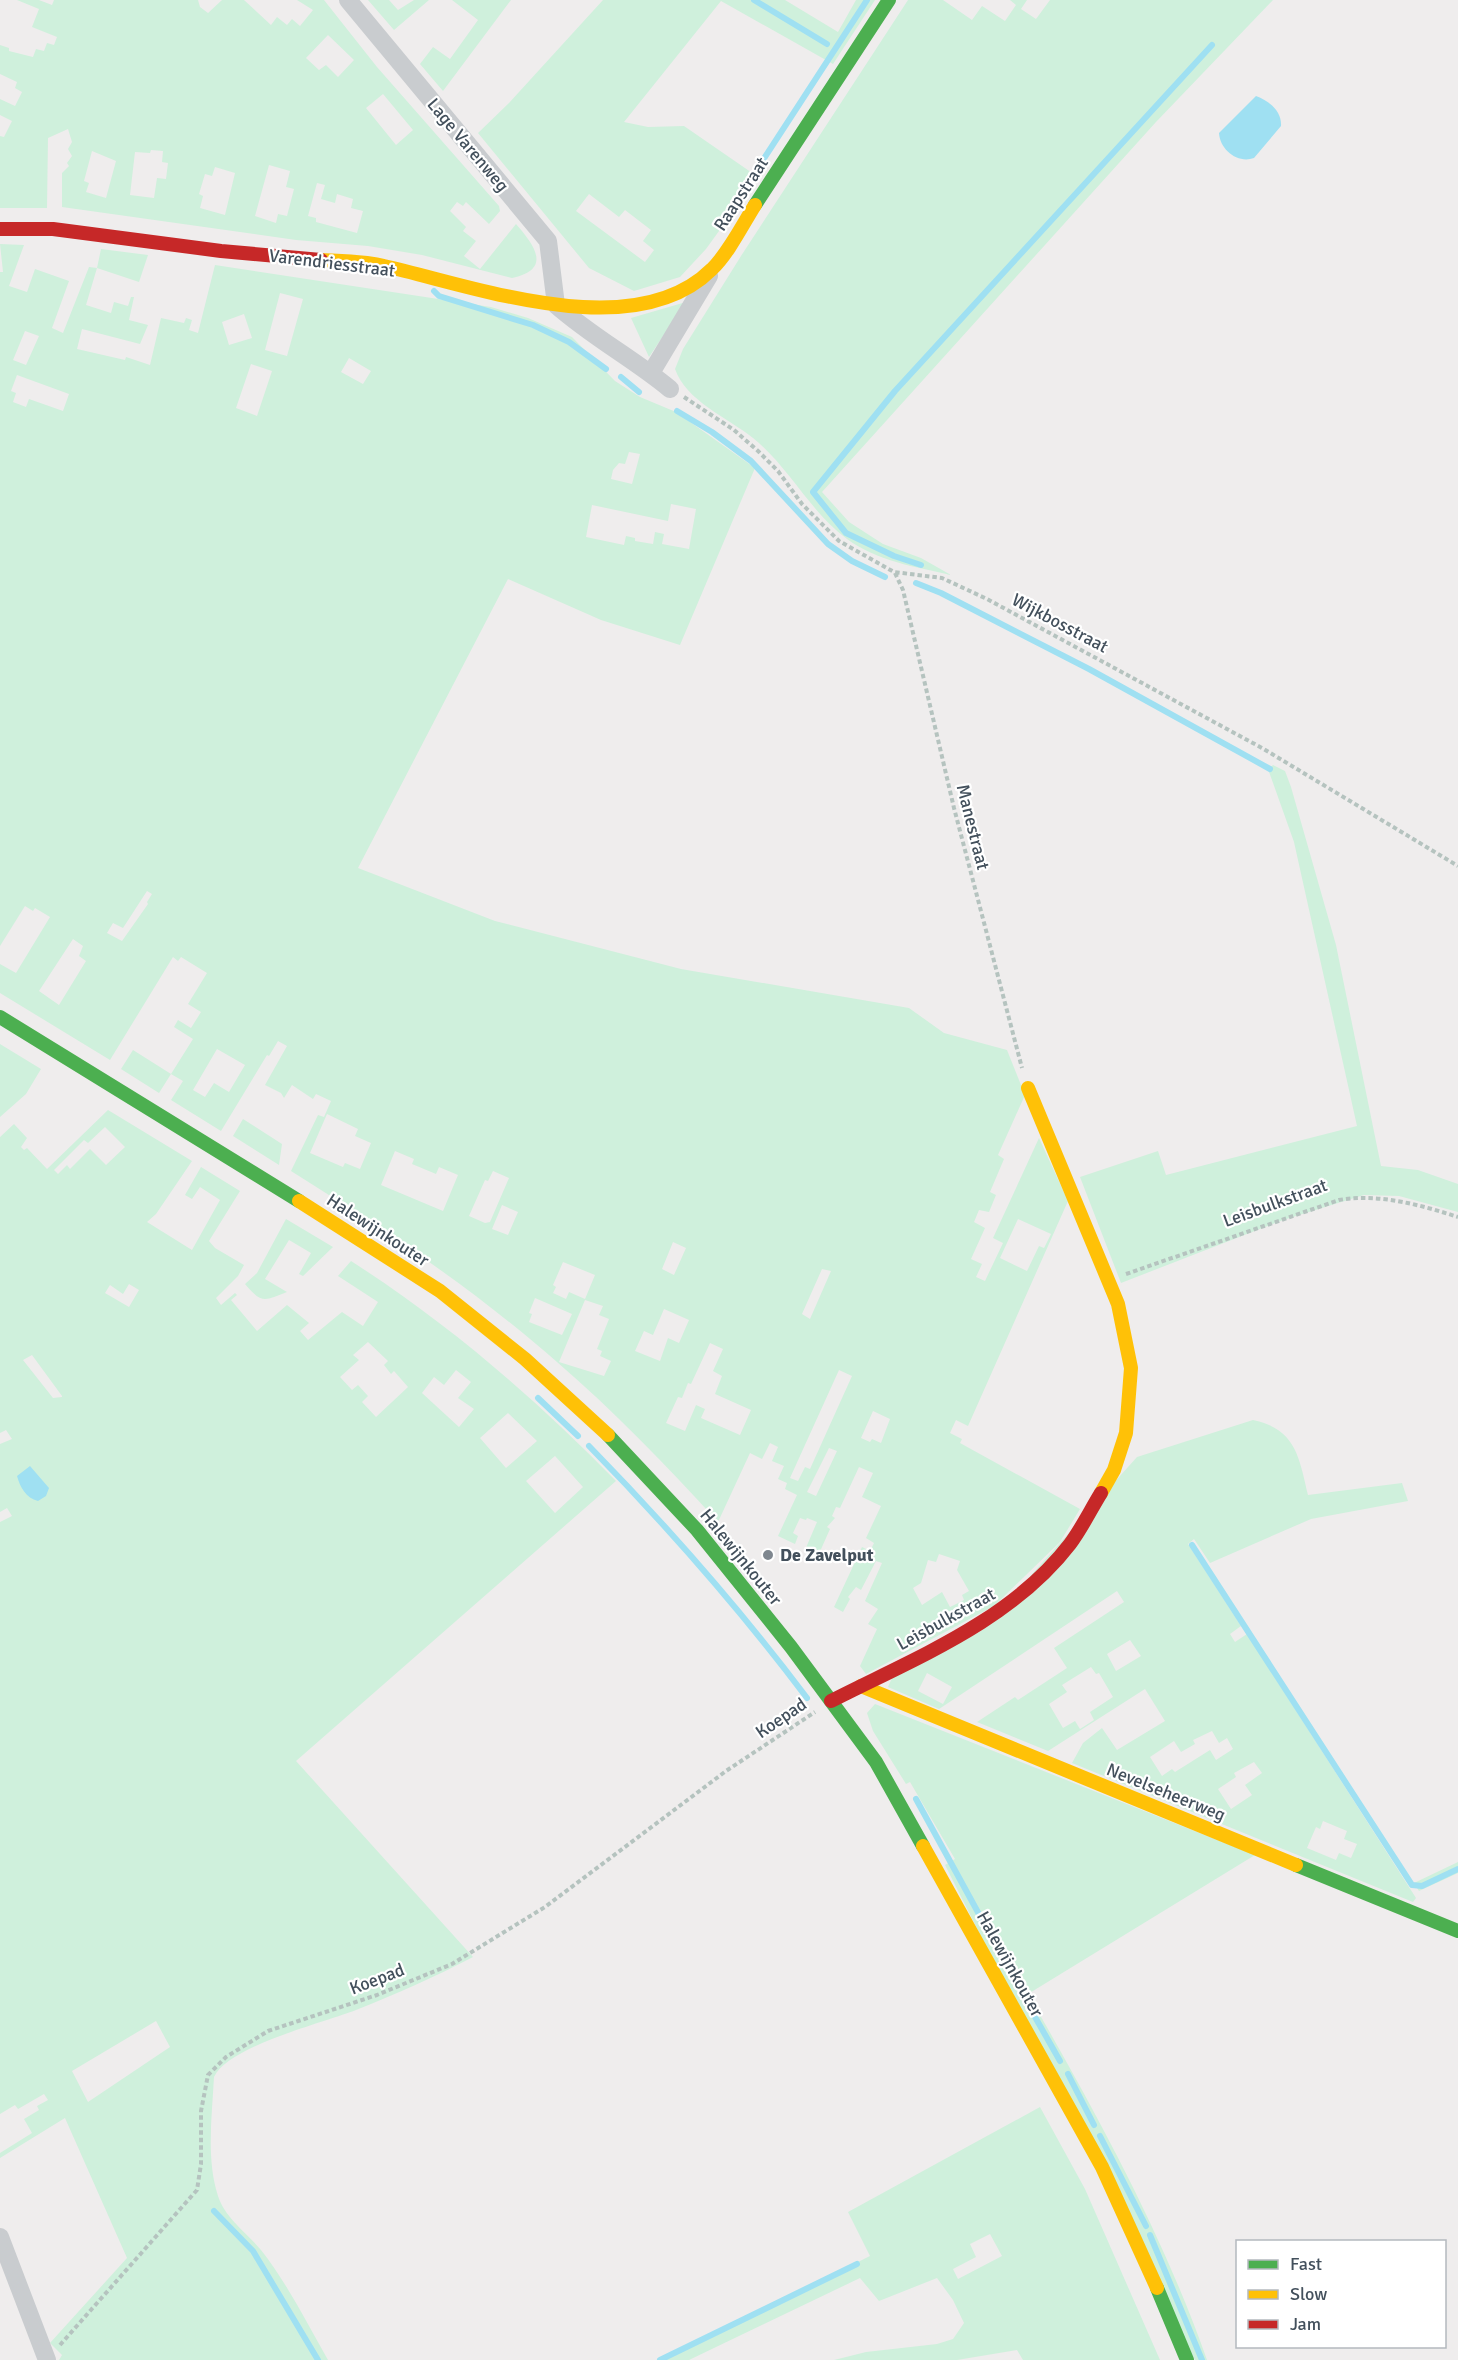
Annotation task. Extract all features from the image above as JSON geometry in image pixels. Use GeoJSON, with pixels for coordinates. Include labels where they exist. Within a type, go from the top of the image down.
{"type":"FeatureCollection","features":[{"type":"Feature","properties":{"kind":"street","name":"Lage Varenweg"},"geometry":{"type":"LineString","coordinates":[[348,0],[548,241],[556,305]]}},
{"type":"Feature","properties":{"kind":"street","name":"Raapstraat"},"geometry":{"type":"LineString","coordinates":[[556,305],[620,306],[652,303],[684,290],[713,269],[889,0]]}},
{"type":"Feature","properties":{"kind":"street","name":"Varendriesstraat"},"geometry":{"type":"LineString","coordinates":[[0,229],[52,228],[221,251],[382,265],[494,295],[556,305]]}},
{"type":"Feature","properties":{"kind":"street"},"geometry":{"type":"LineString","coordinates":[[651,373],[713,269]]}},
{"type":"Feature","properties":{"kind":"street"},"geometry":{"type":"LineString","coordinates":[[556,305],[584,329],[651,373],[670,389]]}},
{"type":"Feature","properties":{"kind":"street","name":"Halewijnkouter"},"geometry":{"type":"LineString","coordinates":[[0,1017],[344,1228],[440,1291],[525,1359],[612,1439],[697,1530],[831,1701],[882,1772],[1102,2168],[1130,2224],[1187,2360]]}},
{"type":"Feature","properties":{"kind":"street","name":"Leisbulkstraat"},"geometry":{"type":"LineString","coordinates":[[831,1701],[995,1615],[1043,1575],[1070,1544],[1114,1470],[1126,1433],[1131,1368],[1126,1335],[1109,1280],[1028,1088]]}},
{"type":"Feature","properties":{"kind":"street","name":"Nevelseheerweg"},"geometry":{"type":"LineString","coordinates":[[861,1686],[1458,1931]]}},
{"type":"Feature","properties":{"kind":"street"},"geometry":{"type":"LineString","coordinates":[[0,2237],[47,2360]]}},
{"type":"Feature","properties":{"kind":"path","name":"Wijkbosstraat"},"geometry":{"type":"LineString","coordinates":[[670,389],[734,430],[758,451],[814,517],[839,541],[894,572],[942,578],[987,599],[1262,748],[1458,866]]}},
{"type":"Feature","properties":{"kind":"path","name":"Manestraat"},"geometry":{"type":"LineString","coordinates":[[894,572],[903,590],[957,819],[1028,1088]]}},
{"type":"Feature","properties":{"kind":"path","name":"Leisbulkstraat"},"geometry":{"type":"LineString","coordinates":[[1109,1280],[1339,1200],[1357,1197],[1425,1206],[1458,1217]]}},
{"type":"Feature","properties":{"kind":"path","name":"Koepad"},"geometry":{"type":"LineString","coordinates":[[47,2360],[197,2190],[201,2164],[201,2111],[208,2075],[226,2056],[268,2031],[377,1995],[452,1964],[545,1907],[726,1771],[831,1701]]}},
{"type":"Feature","properties":{"kind":"green space"},"geometry":{"type":"Polygon","coordinates":[[[17,0],[39,0],[52,5],[54,0],[198,0],[200,7],[208,13],[222,0],[244,0],[271,25],[277,17],[287,25],[292,19],[300,26],[313,10],[297,0],[324,0],[377,67],[499,206],[500,211],[489,224],[466,202],[463,206],[457,202],[450,211],[466,227],[463,231],[476,241],[464,256],[480,269],[516,224],[529,240],[536,256],[536,262],[525,274],[512,278],[422,255],[368,246],[296,240],[62,207],[62,173],[69,166],[67,163],[72,156],[68,149],[72,142],[68,129],[48,138],[47,208],[0,208],[0,136],[4,137],[12,121],[0,115],[0,99],[15,106],[22,92],[15,88],[17,82],[0,74],[0,45],[9,48],[9,51],[33,57],[36,49],[44,51],[47,43],[54,45],[57,37],[32,27],[39,9],[17,0]],[[328,35],[306,58],[319,70],[326,65],[338,77],[354,60],[328,35]],[[383,94],[366,108],[396,145],[413,130],[383,94]],[[92,151],[84,181],[89,183],[86,192],[106,198],[116,161],[92,151]],[[163,151],[135,152],[130,195],[154,198],[157,178],[166,179],[168,163],[162,162],[163,151]],[[269,165],[255,216],[276,223],[278,214],[287,216],[294,189],[286,187],[290,171],[269,165]],[[215,167],[212,176],[205,174],[199,194],[203,196],[200,208],[225,215],[235,173],[215,167]],[[317,183],[308,216],[316,218],[316,222],[357,233],[363,211],[351,208],[353,199],[337,194],[335,203],[321,199],[325,185],[317,183]]]}},
{"type":"Feature","properties":{"kind":"green space"},"geometry":{"type":"Polygon","coordinates":[[[368,0],[389,0],[398,10],[414,0],[429,0],[394,30],[368,0]]]}},
{"type":"Feature","properties":{"kind":"green space"},"geometry":{"type":"Polygon","coordinates":[[[452,0],[511,0],[443,91],[420,64],[433,47],[450,59],[478,20],[452,0]]]}},
{"type":"Feature","properties":{"kind":"green space"},"geometry":{"type":"Polygon","coordinates":[[[603,0],[785,0],[838,32],[856,0],[875,0],[833,64],[721,1],[624,122],[648,127],[684,126],[758,177],[706,249],[680,277],[634,291],[589,268],[478,133],[509,103],[603,0]],[[589,194],[576,211],[645,262],[654,250],[643,241],[651,230],[625,210],[619,217],[589,194]]]}},
{"type":"Feature","properties":{"kind":"green space"},"geometry":{"type":"Polygon","coordinates":[[[908,0],[943,0],[972,20],[982,6],[1005,21],[1016,5],[1010,0],[1027,0],[1021,9],[1036,19],[1050,0],[1273,0],[1156,122],[822,492],[849,522],[883,544],[921,558],[951,575],[884,558],[847,539],[822,516],[766,450],[753,438],[698,400],[680,380],[675,369],[683,349],[741,256],[908,0]]]}},
{"type":"Feature","properties":{"kind":"green space"},"geometry":{"type":"Polygon","coordinates":[[[0,244],[24,245],[9,286],[27,292],[35,269],[69,281],[52,328],[63,333],[89,267],[97,268],[86,305],[111,313],[114,302],[128,306],[131,297],[134,297],[129,320],[148,325],[140,344],[82,329],[77,349],[125,360],[126,357],[150,365],[161,318],[184,323],[186,318],[192,320],[189,330],[198,333],[215,265],[491,307],[528,318],[572,337],[615,381],[640,397],[676,412],[755,468],[680,645],[601,620],[508,579],[358,868],[495,921],[681,969],[909,1008],[944,1033],[1007,1050],[1025,1095],[998,1155],[1004,1159],[990,1192],[996,1195],[989,1212],[979,1210],[974,1222],[985,1228],[971,1259],[982,1264],[976,1277],[985,1281],[1003,1243],[993,1238],[1039,1138],[1068,1201],[968,1426],[956,1420],[950,1433],[962,1439],[960,1443],[1080,1509],[1060,1542],[994,1606],[866,1674],[860,1666],[877,1629],[868,1624],[878,1609],[865,1601],[882,1563],[876,1561],[861,1590],[856,1587],[848,1597],[850,1599],[843,1612],[834,1607],[862,1547],[870,1551],[874,1543],[866,1538],[881,1506],[862,1497],[873,1473],[859,1467],[840,1508],[836,1507],[832,1516],[835,1518],[827,1527],[830,1529],[818,1556],[805,1550],[817,1522],[800,1518],[793,1533],[798,1536],[795,1544],[778,1536],[797,1495],[785,1489],[787,1483],[778,1479],[784,1466],[772,1461],[778,1447],[770,1443],[762,1459],[750,1453],[718,1522],[620,1419],[526,1336],[428,1261],[291,1171],[318,1115],[324,1117],[331,1101],[316,1094],[313,1099],[292,1085],[284,1098],[281,1093],[265,1085],[287,1046],[278,1041],[269,1056],[267,1055],[221,1131],[171,1100],[183,1081],[171,1074],[193,1039],[174,1027],[178,1020],[191,1028],[201,1012],[188,1004],[207,973],[181,957],[178,961],[173,957],[110,1060],[0,993],[0,964],[16,973],[50,917],[35,908],[33,911],[25,906],[0,946],[0,272],[3,272],[0,244]],[[280,293],[265,350],[287,356],[303,299],[280,293]],[[244,314],[222,322],[229,345],[252,338],[244,314]],[[25,331],[13,360],[26,365],[39,336],[25,331]],[[349,358],[341,372],[363,384],[371,371],[349,358]],[[251,364],[236,408],[257,416],[272,371],[251,364]],[[17,375],[11,391],[16,393],[13,402],[26,407],[29,399],[63,411],[69,394],[17,375]],[[629,452],[625,464],[619,463],[613,470],[611,479],[632,484],[640,454],[629,452]],[[671,504],[668,521],[592,505],[586,537],[624,545],[626,536],[635,538],[635,541],[653,544],[655,532],[664,534],[662,544],[689,549],[696,509],[671,504]],[[147,891],[123,928],[113,923],[107,933],[122,941],[148,904],[152,894],[147,891]],[[73,939],[39,991],[59,1005],[86,961],[79,956],[83,946],[73,939]],[[217,1049],[193,1090],[205,1097],[214,1083],[229,1092],[245,1065],[217,1049]],[[327,1114],[310,1153],[343,1167],[345,1163],[360,1169],[371,1143],[355,1136],[358,1129],[327,1114]],[[395,1151],[381,1185],[443,1211],[458,1175],[439,1167],[436,1174],[412,1164],[414,1159],[395,1151]],[[493,1171],[488,1181],[485,1180],[469,1216],[485,1223],[490,1222],[509,1178],[493,1171]],[[502,1205],[492,1229],[508,1235],[518,1212],[502,1205]],[[1018,1219],[1000,1258],[1027,1271],[1039,1246],[1044,1248],[1051,1234],[1018,1219]],[[673,1242],[662,1269],[674,1275],[686,1248],[673,1242]],[[563,1262],[553,1285],[556,1287],[553,1293],[566,1299],[569,1292],[585,1299],[595,1275],[563,1262]],[[822,1269],[802,1314],[810,1319],[831,1271],[822,1269]],[[535,1298],[529,1313],[532,1314],[529,1322],[562,1335],[572,1314],[535,1298]],[[585,1300],[559,1362],[604,1376],[611,1361],[600,1356],[602,1351],[597,1349],[609,1319],[599,1315],[603,1306],[585,1300]],[[664,1309],[653,1335],[644,1331],[635,1351],[660,1361],[668,1338],[679,1343],[689,1320],[664,1309]],[[710,1343],[691,1384],[688,1383],[682,1398],[678,1397],[666,1423],[685,1431],[696,1405],[705,1409],[701,1418],[740,1435],[751,1410],[715,1394],[722,1376],[713,1371],[723,1349],[710,1343]],[[839,1370],[790,1478],[798,1481],[805,1467],[810,1469],[852,1376],[839,1370]],[[873,1411],[861,1438],[881,1443],[890,1419],[873,1411]],[[829,1448],[807,1492],[816,1496],[837,1451],[829,1448]],[[939,1554],[936,1562],[928,1560],[921,1583],[913,1588],[922,1605],[942,1592],[950,1607],[964,1600],[962,1595],[969,1591],[957,1570],[960,1561],[939,1554]]]}},
{"type":"Feature","properties":{"kind":"green space"},"geometry":{"type":"Polygon","coordinates":[[[101,249],[148,255],[139,282],[97,268],[101,249]]]}},
{"type":"Feature","properties":{"kind":"green space"},"geometry":{"type":"Polygon","coordinates":[[[686,302],[649,357],[631,318],[686,302]]]}},
{"type":"Feature","properties":{"kind":"green space"},"geometry":{"type":"Polygon","coordinates":[[[1273,765],[1285,771],[1291,787],[1336,945],[1381,1166],[1418,1170],[1458,1184],[1458,1212],[1399,1196],[1364,1195],[1283,1220],[1121,1283],[1080,1177],[1158,1151],[1166,1175],[1357,1126],[1294,842],[1268,769],[1273,765]]]}},
{"type":"Feature","properties":{"kind":"green space"},"geometry":{"type":"Polygon","coordinates":[[[0,1044],[41,1069],[26,1094],[0,1117],[0,1044]]]}},
{"type":"Feature","properties":{"kind":"green space"},"geometry":{"type":"Polygon","coordinates":[[[133,1050],[171,1074],[159,1093],[121,1069],[133,1050]]]}},
{"type":"Feature","properties":{"kind":"green space"},"geometry":{"type":"Polygon","coordinates":[[[108,1110],[192,1161],[156,1214],[147,1222],[192,1250],[220,1200],[200,1187],[192,1199],[185,1195],[201,1167],[240,1191],[209,1241],[215,1248],[244,1265],[238,1276],[216,1298],[221,1305],[235,1293],[237,1295],[231,1300],[257,1331],[287,1305],[309,1323],[300,1331],[308,1340],[342,1312],[363,1326],[378,1302],[338,1276],[351,1261],[422,1310],[490,1363],[554,1420],[616,1481],[296,1761],[473,1957],[371,2004],[256,2046],[237,2055],[214,2077],[211,2152],[214,2182],[221,2204],[261,2250],[279,2276],[328,2360],[59,2360],[62,2355],[50,2343],[127,2258],[65,2118],[0,2158],[0,2153],[32,2133],[24,2119],[39,2110],[37,2106],[48,2100],[44,2094],[18,2109],[15,2105],[0,2114],[0,1522],[12,1516],[7,1508],[0,1512],[0,1444],[12,1439],[6,1430],[0,1433],[0,1137],[14,1124],[27,1138],[21,1147],[24,1150],[27,1148],[47,1169],[108,1110]],[[105,1127],[88,1143],[84,1140],[54,1170],[58,1174],[67,1165],[70,1169],[90,1149],[106,1165],[125,1147],[105,1127]],[[129,1284],[123,1294],[110,1285],[105,1293],[129,1307],[139,1290],[129,1284]],[[368,1342],[353,1355],[359,1360],[340,1377],[352,1390],[358,1385],[368,1396],[362,1402],[376,1417],[408,1387],[394,1371],[391,1374],[384,1365],[388,1361],[368,1342]],[[32,1355],[23,1360],[53,1398],[62,1396],[32,1355]],[[456,1370],[444,1385],[434,1377],[422,1393],[459,1427],[474,1409],[458,1398],[471,1382],[456,1370]],[[508,1413],[480,1438],[506,1468],[537,1441],[508,1413]],[[555,1456],[526,1481],[555,1513],[583,1487],[555,1456]],[[156,2021],[72,2071],[88,2102],[170,2047],[156,2021]]]}},
{"type":"Feature","properties":{"kind":"green space"},"geometry":{"type":"Polygon","coordinates":[[[243,1119],[282,1144],[279,1165],[233,1136],[243,1119]]]}},
{"type":"Feature","properties":{"kind":"green space"},"geometry":{"type":"Polygon","coordinates":[[[286,1219],[333,1247],[303,1276],[299,1274],[311,1253],[289,1240],[265,1279],[287,1292],[268,1299],[260,1298],[245,1284],[257,1273],[286,1219]]]}},
{"type":"Feature","properties":{"kind":"green space"},"geometry":{"type":"Polygon","coordinates":[[[1253,1420],[1267,1424],[1287,1438],[1298,1457],[1308,1495],[1402,1483],[1408,1501],[1311,1519],[1210,1563],[1194,1539],[1188,1544],[1241,1626],[1230,1634],[1235,1642],[1247,1634],[1416,1898],[1413,1902],[1072,1763],[1083,1743],[1102,1728],[1117,1750],[1165,1721],[1145,1689],[1048,1751],[977,1722],[1015,1697],[1018,1700],[1067,1668],[1054,1648],[1124,1602],[1117,1591],[939,1709],[888,1687],[892,1678],[981,1631],[1137,1457],[1253,1420]],[[1130,1640],[1107,1654],[1116,1671],[1141,1656],[1130,1640]],[[1091,1667],[1062,1685],[1067,1692],[1049,1704],[1063,1728],[1075,1721],[1080,1729],[1094,1720],[1090,1712],[1113,1697],[1099,1673],[1096,1674],[1091,1667]],[[927,1673],[918,1691],[943,1704],[952,1687],[927,1673]],[[1212,1731],[1193,1740],[1195,1744],[1181,1752],[1174,1741],[1150,1757],[1162,1776],[1172,1769],[1175,1772],[1210,1750],[1216,1760],[1233,1749],[1227,1738],[1219,1743],[1212,1731]],[[1254,1762],[1234,1773],[1236,1777],[1218,1789],[1231,1809],[1252,1795],[1245,1785],[1262,1773],[1254,1762]],[[1323,1821],[1320,1829],[1316,1827],[1307,1848],[1336,1860],[1339,1853],[1351,1858],[1357,1844],[1344,1839],[1347,1831],[1323,1821]]]}},
{"type":"Feature","properties":{"kind":"green space"},"geometry":{"type":"Polygon","coordinates":[[[875,1704],[1255,1855],[1028,1994],[1126,2173],[1169,2265],[1207,2360],[1195,2360],[945,1865],[955,1859],[910,1782],[906,1784],[873,1731],[867,1713],[875,1704]]]}},
{"type":"Feature","properties":{"kind":"green space"},"geometry":{"type":"Polygon","coordinates":[[[1458,1862],[1458,1873],[1419,1891],[1414,1883],[1458,1862]]]}},
{"type":"Feature","properties":{"kind":"green space"},"geometry":{"type":"Polygon","coordinates":[[[1040,2107],[1085,2189],[1160,2360],[1023,2360],[1017,2350],[957,2360],[834,2360],[866,2352],[937,2344],[953,2339],[964,2323],[953,2300],[937,2278],[879,2301],[860,2278],[689,2360],[661,2360],[870,2256],[848,2212],[1040,2107]],[[990,2234],[970,2244],[976,2257],[953,2269],[958,2279],[1002,2256],[990,2234]]]}},
{"type":"Feature","properties":{"kind":"water"},"geometry":{"type":"Polygon","coordinates":[[[1256,96],[1274,107],[1281,126],[1254,158],[1242,159],[1226,150],[1219,133],[1256,96]]]}},
{"type":"Feature","properties":{"kind":"water"},"geometry":{"type":"Polygon","coordinates":[[[30,1466],[49,1488],[46,1496],[38,1501],[24,1492],[17,1476],[30,1466]]]}},
{"type":"Feature","properties":{"kind":"waterway"},"geometry":{"type":"LineString","coordinates":[[754,0],[827,44]]}},
{"type":"Feature","properties":{"kind":"waterway"},"geometry":{"type":"LineString","coordinates":[[739,197],[867,0]]}},
{"type":"Feature","properties":{"kind":"waterway"},"geometry":{"type":"LineString","coordinates":[[921,565],[894,556],[846,533],[813,492],[895,391],[1212,45]]}},
{"type":"Feature","properties":{"kind":"waterway"},"geometry":{"type":"LineString","coordinates":[[434,291],[439,296],[533,325],[569,342],[606,369]]}},
{"type":"Feature","properties":{"kind":"waterway"},"geometry":{"type":"LineString","coordinates":[[621,377],[639,392]]}},
{"type":"Feature","properties":{"kind":"waterway"},"geometry":{"type":"LineString","coordinates":[[677,411],[712,432],[751,461],[828,544],[852,561],[885,577]]}},
{"type":"Feature","properties":{"kind":"waterway"},"geometry":{"type":"LineString","coordinates":[[916,583],[941,593],[1089,669],[1270,769]]}},
{"type":"Feature","properties":{"kind":"waterway"},"geometry":{"type":"LineString","coordinates":[[538,1398],[578,1436]]}},
{"type":"Feature","properties":{"kind":"waterway"},"geometry":{"type":"LineString","coordinates":[[589,1446],[702,1569],[756,1632],[807,1698]]}},
{"type":"Feature","properties":{"kind":"waterway"},"geometry":{"type":"LineString","coordinates":[[1192,1545],[1412,1885],[1422,1886],[1458,1869]]}},
{"type":"Feature","properties":{"kind":"waterway"},"geometry":{"type":"LineString","coordinates":[[916,1799],[1015,1980]]}},
{"type":"Feature","properties":{"kind":"waterway"},"geometry":{"type":"LineString","coordinates":[[1022,1994],[1060,2061]]}},
{"type":"Feature","properties":{"kind":"waterway"},"geometry":{"type":"LineString","coordinates":[[1068,2074],[1094,2125]]}},
{"type":"Feature","properties":{"kind":"waterway"},"geometry":{"type":"LineString","coordinates":[[1100,2136],[1146,2226]]}},
{"type":"Feature","properties":{"kind":"waterway"},"geometry":{"type":"LineString","coordinates":[[214,2211],[253,2251],[318,2360]]}},
{"type":"Feature","properties":{"kind":"waterway"},"geometry":{"type":"LineString","coordinates":[[1150,2235],[1202,2360]]}},
{"type":"Feature","properties":{"kind":"waterway"},"geometry":{"type":"LineString","coordinates":[[660,2360],[857,2264]]}},
{"type":"Feature","properties":{"kind":"traffic: fast"},"geometry":{"type":"LineString","coordinates":[[755,205],[889,0]]}},
{"type":"Feature","properties":{"kind":"traffic: fast"},"geometry":{"type":"LineString","coordinates":[[0,1017],[299,1201]]}},
{"type":"Feature","properties":{"kind":"traffic: fast"},"geometry":{"type":"LineString","coordinates":[[608,1435],[697,1530],[791,1647],[876,1762],[923,1846]]}},
{"type":"Feature","properties":{"kind":"traffic: fast"},"geometry":{"type":"LineString","coordinates":[[1296,1865],[1458,1931]]}},
{"type":"Feature","properties":{"kind":"traffic: fast"},"geometry":{"type":"LineString","coordinates":[[1157,2288],[1187,2360]]}},
{"type":"Feature","properties":{"kind":"traffic: slow"},"geometry":{"type":"LineString","coordinates":[[321,260],[376,264],[507,296],[553,304],[598,308],[641,304],[679,292],[712,269],[729,247],[755,205]]}},
{"type":"Feature","properties":{"kind":"traffic: slow"},"geometry":{"type":"LineString","coordinates":[[1028,1088],[1118,1304],[1131,1368],[1126,1433],[1114,1470],[1101,1493]]}},
{"type":"Feature","properties":{"kind":"traffic: slow"},"geometry":{"type":"LineString","coordinates":[[299,1201],[440,1291],[525,1359],[608,1435]]}},
{"type":"Feature","properties":{"kind":"traffic: slow"},"geometry":{"type":"LineString","coordinates":[[861,1686],[1296,1865]]}},
{"type":"Feature","properties":{"kind":"traffic: slow"},"geometry":{"type":"LineString","coordinates":[[923,1846],[1102,2167],[1157,2288]]}},
{"type":"Feature","properties":{"kind":"traffic: jam"},"geometry":{"type":"LineString","coordinates":[[0,229],[53,229],[221,251],[321,260]]}},
{"type":"Feature","properties":{"kind":"traffic: jam"},"geometry":{"type":"LineString","coordinates":[[831,1701],[928,1653],[991,1616],[1020,1595],[1070,1544],[1101,1493]]}},
{"type":"Feature","properties":{"kind":"place","name":"De Zavelput"},"geometry":{"type":"Point","coordinates":[768,1555]}}]}
